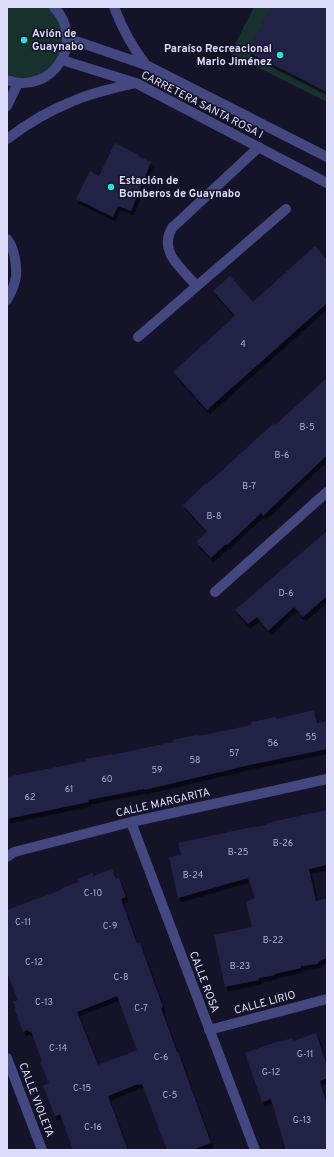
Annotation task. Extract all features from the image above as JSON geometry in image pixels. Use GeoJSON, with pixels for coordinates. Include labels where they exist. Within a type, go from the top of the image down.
{"type":"FeatureCollection","features":[{"type":"Feature","properties":{"kind":"street"},"geometry":{"type":"LineString","coordinates":[[114,7],[134,50],[146,65]]}},
{"type":"Feature","properties":{"kind":"street"},"geometry":{"type":"LineString","coordinates":[[7,80],[18,83],[37,81],[54,70],[62,60],[67,44],[67,38],[66,26],[58,8]]}},
{"type":"Feature","properties":{"kind":"street","name":"CARRETERA SANTA ROSA I"},"geometry":{"type":"LineString","coordinates":[[67,38],[146,65],[327,157]]}},
{"type":"Feature","properties":{"kind":"street","name":"CARRETERA SANTA ROSA I"},"geometry":{"type":"LineString","coordinates":[[62,60],[136,83],[327,183]]}},
{"type":"Feature","properties":{"kind":"street"},"geometry":{"type":"LineString","coordinates":[[7,106],[18,83]]}},
{"type":"Feature","properties":{"kind":"street"},"geometry":{"type":"LineString","coordinates":[[7,139],[40,117],[72,101],[113,88],[136,83]]}},
{"type":"Feature","properties":{"kind":"street"},"geometry":{"type":"LineString","coordinates":[[197,286],[171,258],[167,242],[168,234],[172,228],[259,147]]}},
{"type":"Feature","properties":{"kind":"street"},"geometry":{"type":"LineString","coordinates":[[138,337],[286,210]]}},
{"type":"Feature","properties":{"kind":"street"},"geometry":{"type":"LineString","coordinates":[[7,239],[11,244],[16,276],[7,300]]}},
{"type":"Feature","properties":{"kind":"street"},"geometry":{"type":"LineString","coordinates":[[215,592],[327,492]]}},
{"type":"Feature","properties":{"kind":"street","name":"CALLE MARGARITA"},"geometry":{"type":"LineString","coordinates":[[7,857],[14,852],[131,822],[327,779]]}},
{"type":"Feature","properties":{"kind":"street","name":"CALLE ROSA"},"geometry":{"type":"LineString","coordinates":[[131,822],[255,1150]]}},
{"type":"Feature","properties":{"kind":"street","name":"CALLE LIRIO"},"geometry":{"type":"LineString","coordinates":[[209,1030],[327,999]]}},
{"type":"Feature","properties":{"kind":"street","name":"CALLE VIOLETA"},"geometry":{"type":"LineString","coordinates":[[7,1058],[42,1150]]}},
{"type":"Feature","properties":{"kind":"green space"},"geometry":{"type":"Polygon","coordinates":[[[7,7],[48,7],[58,19],[62,33],[61,46],[56,58],[48,69],[36,75],[23,78],[7,74],[7,7]]]}},
{"type":"Feature","properties":{"kind":"green space","name":"Paraíso Recreacional Mario Jiménez"},"geometry":{"type":"Polygon","coordinates":[[[254,7],[327,7],[327,102],[233,54],[232,50],[254,7]]]}},
{"type":"Feature","properties":{"kind":"building","name":"Paraíso Recreacional Mario Jiménez"},"geometry":{"type":"Polygon","coordinates":[[[270,7],[327,7],[327,92],[248,52],[270,7]]]}},
{"type":"Feature","properties":{"kind":"building","name":"Estación de Bomberos de Guaynabo"},"geometry":{"type":"Polygon","coordinates":[[[115,143],[151,162],[131,211],[118,206],[113,217],[76,199],[90,171],[99,176],[115,143]]]}},
{"type":"Feature","properties":{"kind":"building"},"geometry":{"type":"Polygon","coordinates":[[[315,246],[327,260],[327,303],[207,410],[173,372],[235,316],[213,291],[230,276],[253,302],[315,246]]]}},
{"type":"Feature","properties":{"kind":"building"},"geometry":{"type":"Polygon","coordinates":[[[327,378],[327,455],[263,516],[261,513],[211,558],[196,542],[207,532],[183,505],[274,423],[275,425],[327,378]]]}},
{"type":"Feature","properties":{"kind":"building"},"geometry":{"type":"Polygon","coordinates":[[[327,531],[327,596],[303,617],[294,607],[268,631],[257,617],[248,624],[235,610],[327,531]]]}},
{"type":"Feature","properties":{"kind":"building"},"geometry":{"type":"Polygon","coordinates":[[[314,710],[317,723],[327,721],[327,749],[254,764],[144,790],[88,800],[89,802],[7,819],[7,777],[87,761],[86,759],[173,742],[172,740],[252,725],[251,722],[276,717],[276,719],[314,710]]]}},
{"type":"Feature","properties":{"kind":"building"},"geometry":{"type":"Polygon","coordinates":[[[327,810],[327,865],[309,869],[316,901],[327,898],[327,958],[321,960],[317,964],[301,966],[301,968],[259,978],[259,980],[225,987],[214,935],[252,927],[246,902],[255,898],[248,878],[178,898],[169,857],[181,855],[178,843],[267,825],[267,823],[327,810]]]}},
{"type":"Feature","properties":{"kind":"building"},"geometry":{"type":"Polygon","coordinates":[[[112,869],[116,879],[119,878],[126,897],[121,899],[137,944],[140,943],[163,1007],[161,1008],[211,1143],[191,1150],[167,1150],[142,1084],[138,1084],[108,1096],[128,1150],[73,1150],[60,1114],[55,1116],[43,1086],[49,1083],[40,1062],[42,1061],[31,1031],[29,1032],[28,1030],[23,1032],[13,1002],[18,1000],[7,973],[7,910],[61,890],[78,882],[77,879],[93,873],[93,876],[112,869]],[[117,996],[77,1012],[98,1065],[137,1050],[117,996]]]}},
{"type":"Feature","properties":{"kind":"building"},"geometry":{"type":"Polygon","coordinates":[[[316,1033],[327,1066],[327,1078],[320,1081],[327,1105],[327,1150],[286,1150],[271,1099],[262,1102],[245,1053],[279,1041],[292,1038],[293,1041],[316,1033]]]}},
{"type":"Feature","properties":{"kind":"place","name":"Avión de Guaynabo"},"geometry":{"type":"Point","coordinates":[24,40]}},
{"type":"Feature","properties":{"kind":"place","name":"Paraíso Recreacional Mario Jiménez"},"geometry":{"type":"Point","coordinates":[280,55]}},
{"type":"Feature","properties":{"kind":"place","name":"Estación de Bomberos de Guaynabo"},"geometry":{"type":"Point","coordinates":[111,187]}}]}
